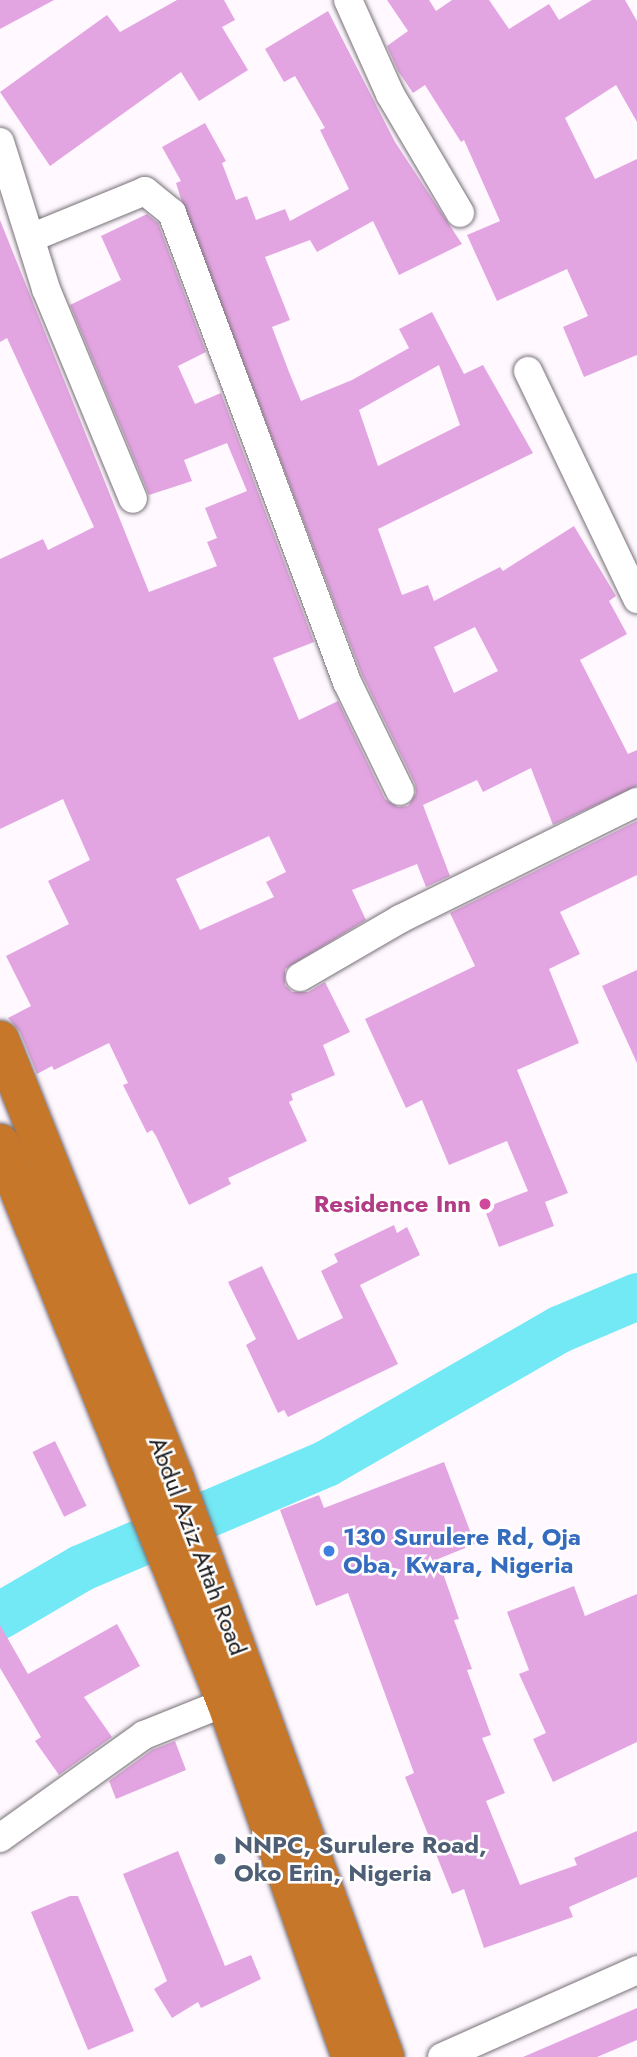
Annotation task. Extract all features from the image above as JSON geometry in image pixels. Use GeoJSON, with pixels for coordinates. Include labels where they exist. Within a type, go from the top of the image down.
{"type":"FeatureCollection","features":[{"type":"Feature","properties":{"kind":"highway","name":"Abdul Aziz Attah Road"},"geometry":{"type":"LineString","coordinates":[[0,1040],[158,1483],[385,2057]]}},
{"type":"Feature","properties":{"kind":"highway","name":"Abdul Aziz Attah Road"},"geometry":{"type":"LineString","coordinates":[[0,1143],[158,1483]]}},
{"type":"Feature","properties":{"kind":"highway","name":"Abdul Aziz Attah Road"},"geometry":{"type":"LineString","coordinates":[[188,1562],[226,1702],[351,2057]]}},
{"type":"Feature","properties":{"kind":"street"},"geometry":{"type":"LineString","coordinates":[[348,0],[390,94],[460,213]]}},
{"type":"Feature","properties":{"kind":"street"},"geometry":{"type":"LineString","coordinates":[[0,142],[33,237],[46,289],[133,499]]}},
{"type":"Feature","properties":{"kind":"street"},"geometry":{"type":"LineString","coordinates":[[33,237],[145,191],[172,213],[347,682],[400,791]]}},
{"type":"Feature","properties":{"kind":"street"},"geometry":{"type":"LineString","coordinates":[[528,371],[637,599]]}},
{"type":"Feature","properties":{"kind":"street"},"geometry":{"type":"LineString","coordinates":[[300,977],[400,919],[637,802]]}},
{"type":"Feature","properties":{"kind":"street"},"geometry":{"type":"LineString","coordinates":[[0,1838],[144,1735],[226,1702]]}},
{"type":"Feature","properties":{"kind":"street"},"geometry":{"type":"LineString","coordinates":[[442,2057],[637,1970]]}},
{"type":"Feature","properties":{"kind":"building"},"geometry":{"type":"Polygon","coordinates":[[[0,0],[54,0],[0,29],[0,0]]]}},
{"type":"Feature","properties":{"kind":"building"},"geometry":{"type":"Polygon","coordinates":[[[177,0],[224,0],[235,20],[222,27],[248,70],[199,101],[181,72],[50,166],[0,92],[107,15],[120,32],[177,0]]]}},
{"type":"Feature","properties":{"kind":"building"},"geometry":{"type":"Polygon","coordinates":[[[387,0],[429,0],[436,11],[452,0],[489,0],[509,29],[549,4],[559,20],[592,0],[625,0],[637,21],[637,122],[616,85],[565,118],[595,179],[637,159],[637,355],[584,377],[563,327],[588,316],[567,269],[497,301],[467,235],[500,221],[464,140],[461,142],[425,85],[413,93],[398,71],[387,46],[408,31],[387,0]]]}},
{"type":"Feature","properties":{"kind":"building"},"geometry":{"type":"Polygon","coordinates":[[[328,11],[395,142],[462,244],[399,275],[373,221],[317,252],[310,240],[265,257],[290,320],[272,327],[301,401],[352,380],[409,348],[399,329],[432,312],[464,374],[483,365],[533,453],[378,529],[402,595],[428,585],[434,601],[500,567],[503,571],[574,526],[616,596],[609,601],[627,634],[580,660],[628,754],[637,750],[637,786],[553,825],[531,768],[483,792],[477,780],[423,805],[450,876],[426,887],[417,864],[352,890],[366,920],[285,969],[285,985],[292,992],[308,992],[325,982],[350,1032],[323,1045],[335,1075],[291,1094],[293,1100],[289,1102],[307,1141],[228,1178],[231,1184],[189,1205],[156,1136],[152,1130],[147,1133],[123,1085],[128,1083],[109,1043],[54,1070],[52,1066],[37,1074],[20,1032],[8,1018],[31,1006],[6,956],[69,924],[48,881],[90,860],[63,799],[0,829],[0,559],[43,539],[48,550],[94,527],[7,338],[0,342],[0,220],[149,592],[217,566],[207,542],[217,538],[205,508],[247,491],[227,443],[184,460],[192,481],[149,495],[70,305],[121,280],[101,236],[147,214],[158,223],[206,352],[178,366],[195,404],[221,393],[314,642],[273,658],[299,720],[338,701],[385,799],[398,807],[408,806],[416,793],[415,784],[362,675],[181,199],[176,183],[181,181],[162,147],[205,123],[226,161],[222,163],[236,200],[247,196],[256,220],[285,209],[290,221],[349,189],[320,130],[325,128],[295,76],[284,82],[265,49],[328,11]],[[439,365],[359,410],[378,466],[460,425],[439,365]],[[475,627],[434,647],[454,693],[498,671],[475,627]],[[269,836],[176,879],[200,930],[274,897],[266,882],[286,872],[269,836]]]}},
{"type":"Feature","properties":{"kind":"building"},"geometry":{"type":"Polygon","coordinates":[[[637,821],[637,875],[560,912],[580,954],[549,969],[579,1043],[517,1070],[568,1193],[545,1202],[554,1226],[499,1247],[484,1208],[528,1191],[507,1141],[449,1165],[422,1100],[406,1108],[365,1019],[475,966],[450,913],[637,821]]]}},
{"type":"Feature","properties":{"kind":"building"},"geometry":{"type":"Polygon","coordinates":[[[637,970],[637,1063],[602,986],[637,970]]]}},
{"type":"Feature","properties":{"kind":"building"},"geometry":{"type":"Polygon","coordinates":[[[394,1225],[397,1233],[407,1227],[420,1255],[360,1285],[398,1364],[288,1417],[284,1410],[278,1413],[246,1345],[256,1339],[228,1282],[262,1266],[298,1340],[343,1318],[321,1271],[338,1262],[334,1254],[394,1225]]]}},
{"type":"Feature","properties":{"kind":"building"},"geometry":{"type":"Polygon","coordinates":[[[55,1441],[87,1506],[64,1517],[33,1452],[55,1441]]]}},
{"type":"Feature","properties":{"kind":"building"},"geometry":{"type":"Polygon","coordinates":[[[444,1462],[475,1544],[438,1559],[459,1619],[454,1620],[472,1669],[467,1670],[491,1735],[482,1738],[505,1793],[486,1801],[520,1885],[577,1865],[574,1858],[637,1831],[637,1877],[569,1907],[573,1917],[484,1948],[464,1889],[452,1894],[405,1777],[414,1773],[348,1593],[316,1606],[280,1510],[319,1495],[324,1508],[444,1462]]]}},
{"type":"Feature","properties":{"kind":"building"},"geometry":{"type":"Polygon","coordinates":[[[574,1586],[585,1616],[637,1594],[637,1742],[553,1782],[533,1739],[546,1733],[519,1674],[529,1670],[507,1612],[574,1586]]]}},
{"type":"Feature","properties":{"kind":"building"},"geometry":{"type":"Polygon","coordinates":[[[117,1624],[140,1666],[84,1697],[112,1737],[59,1775],[35,1741],[41,1737],[0,1668],[0,1625],[28,1674],[117,1624]]]}},
{"type":"Feature","properties":{"kind":"building"},"geometry":{"type":"Polygon","coordinates":[[[175,1741],[186,1770],[116,1799],[109,1781],[152,1750],[175,1741]]]}},
{"type":"Feature","properties":{"kind":"building"},"geometry":{"type":"Polygon","coordinates":[[[178,1851],[225,1966],[251,1955],[261,1979],[201,2008],[198,2002],[172,2018],[154,1989],[167,1981],[123,1874],[178,1851]]]}},
{"type":"Feature","properties":{"kind":"building"},"geometry":{"type":"Polygon","coordinates":[[[70,1896],[78,1896],[134,2031],[88,2050],[31,1912],[70,1896]]]}},
{"type":"Feature","properties":{"kind":"building"},"geometry":{"type":"Polygon","coordinates":[[[637,2008],[637,2040],[597,2057],[523,2057],[637,2008]]]}},
{"type":"Feature","properties":{"kind":"waterway"},"geometry":{"type":"LineString","coordinates":[[0,1615],[80,1568],[326,1463],[559,1329],[637,1296]]}},
{"type":"Feature","properties":{"kind":"place","name":"Residence Inn"},"geometry":{"type":"Point","coordinates":[485,1204]}},
{"type":"Feature","properties":{"kind":"place","name":"130 Surulere Rd, Oja Oba, Kwara, Nigeria"},"geometry":{"type":"Point","coordinates":[329,1551]}},
{"type":"Feature","properties":{"kind":"place","name":"NNPC, Surulere Road, Oko Erin, Nigeria"},"geometry":{"type":"Point","coordinates":[220,1859]}}]}
